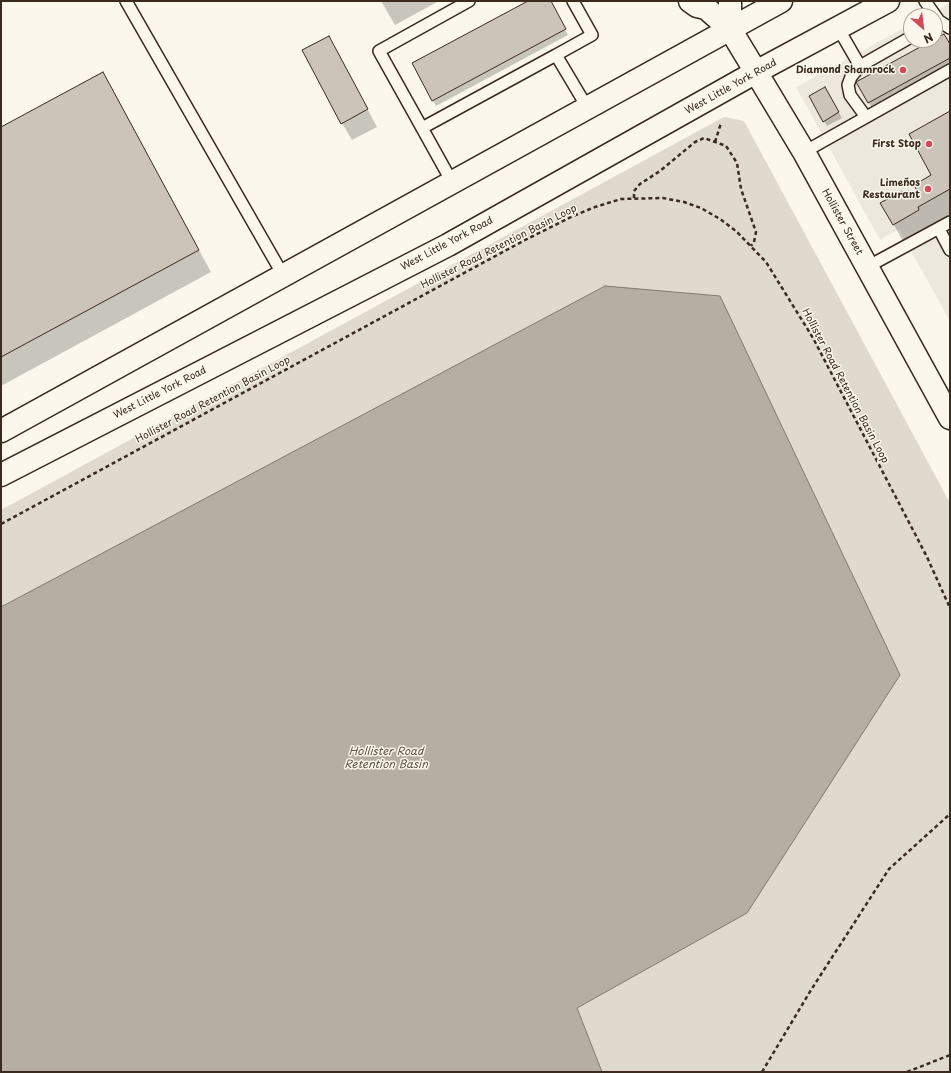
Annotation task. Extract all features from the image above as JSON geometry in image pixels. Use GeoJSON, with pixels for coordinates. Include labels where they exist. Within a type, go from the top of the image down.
{"type":"FeatureCollection","features":[{"type":"Feature","properties":{"kind":"main road","name":"Hollister Street"},"geometry":{"type":"LineString","coordinates":[[690,1],[697,6],[706,8],[730,29],[804,152],[950,418]]}},
{"type":"Feature","properties":{"kind":"main road"},"geometry":{"type":"LineString","coordinates":[[730,1],[730,29]]}},
{"type":"Feature","properties":{"kind":"main road"},"geometry":{"type":"LineString","coordinates":[[1,431],[781,1]]}},
{"type":"Feature","properties":{"kind":"main road","name":"West Little York Road"},"geometry":{"type":"LineString","coordinates":[[1,475],[448,244],[756,72],[888,1]]}},
{"type":"Feature","properties":{"kind":"lane"},"geometry":{"type":"LineString","coordinates":[[126,1],[283,275]]}},
{"type":"Feature","properties":{"kind":"lane"},"geometry":{"type":"LineString","coordinates":[[452,182],[379,51],[469,1]]}},
{"type":"Feature","properties":{"kind":"lane"},"geometry":{"type":"LineString","coordinates":[[422,128],[592,35],[574,1]]}},
{"type":"Feature","properties":{"kind":"lane"},"geometry":{"type":"LineString","coordinates":[[838,28],[860,66]]}},
{"type":"Feature","properties":{"kind":"lane"},"geometry":{"type":"LineString","coordinates":[[866,118],[850,95],[848,85],[851,77],[860,66],[903,42]]}},
{"type":"Feature","properties":{"kind":"lane"},"geometry":{"type":"LineString","coordinates":[[556,55],[587,107]]}},
{"type":"Feature","properties":{"kind":"lane"},"geometry":{"type":"LineString","coordinates":[[804,152],[950,70]]}},
{"type":"Feature","properties":{"kind":"lane"},"geometry":{"type":"LineString","coordinates":[[867,267],[950,222]]}},
{"type":"Feature","properties":{"kind":"lane"},"geometry":{"type":"LineString","coordinates":[[938,229],[950,250]]}},
{"type":"Feature","properties":{"kind":"path"},"geometry":{"type":"LineString","coordinates":[[715,142],[721,123]]}},
{"type":"Feature","properties":{"kind":"path"},"geometry":{"type":"LineString","coordinates":[[634,198],[634,191],[640,184],[660,171],[695,142],[704,138],[726,146],[737,163],[740,183],[756,232],[754,242],[751,246]]}},
{"type":"Feature","properties":{"kind":"path","name":"Hollister Road Retention Basin Loop"},"geometry":{"type":"LineString","coordinates":[[1,524],[525,240],[571,217],[595,207],[621,199],[663,198],[684,202],[701,208],[720,219],[736,231],[766,262],[813,338],[923,550],[950,608]]}},
{"type":"Feature","properties":{"kind":"path"},"geometry":{"type":"LineString","coordinates":[[762,1072],[807,997],[889,869],[950,814]]}},
{"type":"Feature","properties":{"kind":"path"},"geometry":{"type":"LineString","coordinates":[[907,1072],[950,1055]]}},
{"type":"Feature","properties":{"kind":"shaded area"},"geometry":{"type":"Polygon","coordinates":[[[950,3],[950,321],[899,229],[880,240],[796,87],[903,28],[903,48],[943,48],[943,8],[941,8],[950,3]]]}},
{"type":"Feature","properties":{"kind":"shaded area","name":"Hollister Road Retention Basin"},"geometry":{"type":"Polygon","coordinates":[[[724,117],[744,121],[950,503],[950,1072],[1,1072],[1,510],[724,117]]]}},
{"type":"Feature","properties":{"kind":"water","name":"Hollister Road Retention Basin"},"geometry":{"type":"Polygon","coordinates":[[[605,286],[720,296],[900,675],[747,913],[577,1008],[602,1072],[1,1072],[1,607],[605,286]]]}},
{"type":"Feature","properties":{"kind":"building"},"geometry":{"type":"Polygon","coordinates":[[[528,1],[551,1],[566,29],[432,101],[412,63],[528,1]]]}},
{"type":"Feature","properties":{"kind":"building","name":"Diamond Shamrock"},"geometry":{"type":"Polygon","coordinates":[[[943,35],[950,44],[950,58],[868,103],[856,82],[918,48],[943,48],[943,35]]]}},
{"type":"Feature","properties":{"kind":"building"},"geometry":{"type":"Polygon","coordinates":[[[329,36],[368,109],[341,124],[302,50],[329,36]]]}},
{"type":"Feature","properties":{"kind":"building"},"geometry":{"type":"Polygon","coordinates":[[[103,72],[199,250],[1,357],[1,127],[103,72]]]}},
{"type":"Feature","properties":{"kind":"building"},"geometry":{"type":"Polygon","coordinates":[[[825,87],[839,112],[823,122],[809,96],[825,87]]]}},
{"type":"Feature","properties":{"kind":"building"},"geometry":{"type":"Polygon","coordinates":[[[950,111],[950,189],[918,207],[919,210],[893,225],[880,203],[902,191],[904,194],[909,191],[914,199],[920,196],[914,185],[931,175],[909,134],[950,111]]]}},
{"type":"Feature","properties":{"kind":"place","name":"Diamond Shamrock"},"geometry":{"type":"Point","coordinates":[903,70]}},
{"type":"Feature","properties":{"kind":"place","name":"First Stop"},"geometry":{"type":"Point","coordinates":[929,144]}},
{"type":"Feature","properties":{"kind":"place","name":"Limeños Restaurant"},"geometry":{"type":"Point","coordinates":[928,189]}}]}
